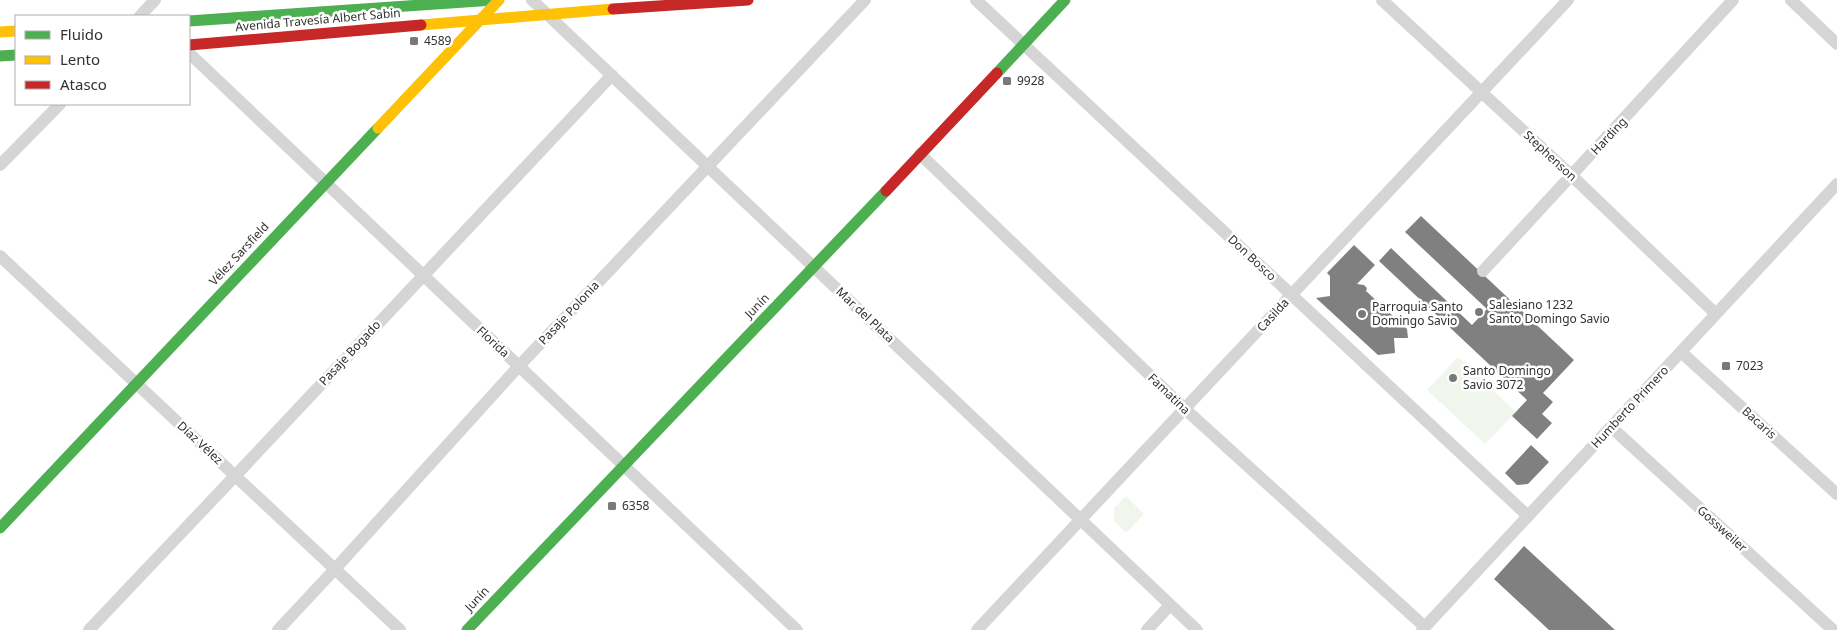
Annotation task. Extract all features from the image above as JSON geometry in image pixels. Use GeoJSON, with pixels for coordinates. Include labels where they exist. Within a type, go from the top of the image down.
{"type":"FeatureCollection","features":[{"type":"Feature","properties":{"kind":"main road","name":"Avenida Travesía Albert Sabin"},"geometry":{"type":"LineString","coordinates":[[190,21],[494,0]]}},
{"type":"Feature","properties":{"kind":"main road","name":"Vélez Sarsfield"},"geometry":{"type":"LineString","coordinates":[[0,528],[499,0]]}},
{"type":"Feature","properties":{"kind":"main road","name":"Avenida Travesía Albert Sabin"},"geometry":{"type":"LineString","coordinates":[[190,45],[548,14],[748,0]]}},
{"type":"Feature","properties":{"kind":"main road","name":"Junín"},"geometry":{"type":"LineString","coordinates":[[468,630],[1065,0]]}},
{"type":"Feature","properties":{"kind":"main road"},"geometry":{"type":"LineString","coordinates":[[0,32],[15,31]]}},
{"type":"Feature","properties":{"kind":"main road"},"geometry":{"type":"LineString","coordinates":[[0,56],[15,55]]}},
{"type":"Feature","properties":{"kind":"street"},"geometry":{"type":"LineString","coordinates":[[141,15],[155,0]]}},
{"type":"Feature","properties":{"kind":"street","name":"Mar del Plata"},"geometry":{"type":"LineString","coordinates":[[532,0],[1197,630]]}},
{"type":"Feature","properties":{"kind":"street","name":"Pasaje Polonia"},"geometry":{"type":"LineString","coordinates":[[278,630],[335,570],[519,366],[865,0]]}},
{"type":"Feature","properties":{"kind":"street","name":"Don Bosco"},"geometry":{"type":"LineString","coordinates":[[976,0],[1528,516]]}},
{"type":"Feature","properties":{"kind":"street","name":"Stephenson"},"geometry":{"type":"LineString","coordinates":[[1382,0],[1572,176],[1716,314]]}},
{"type":"Feature","properties":{"kind":"street","name":"Casilda"},"geometry":{"type":"LineString","coordinates":[[977,630],[1568,0]]}},
{"type":"Feature","properties":{"kind":"street","name":"Harding"},"geometry":{"type":"LineString","coordinates":[[1483,271],[1733,0]]}},
{"type":"Feature","properties":{"kind":"street"},"geometry":{"type":"LineString","coordinates":[[1791,0],[1837,44]]}},
{"type":"Feature","properties":{"kind":"street","name":"Florida"},"geometry":{"type":"LineString","coordinates":[[190,54],[798,630]]}},
{"type":"Feature","properties":{"kind":"street","name":"Pasaje Bogado"},"geometry":{"type":"LineString","coordinates":[[88,630],[612,75]]}},
{"type":"Feature","properties":{"kind":"street"},"geometry":{"type":"LineString","coordinates":[[0,165],[59,105]]}},
{"type":"Feature","properties":{"kind":"street","name":"Famatina"},"geometry":{"type":"LineString","coordinates":[[920,154],[1185,409],[1424,628]]}},
{"type":"Feature","properties":{"kind":"street","name":"Humberto Primero"},"geometry":{"type":"LineString","coordinates":[[1424,628],[1837,184]]}},
{"type":"Feature","properties":{"kind":"street","name":"Díaz Vélez"},"geometry":{"type":"LineString","coordinates":[[0,256],[400,630]]}},
{"type":"Feature","properties":{"kind":"street","name":"Bacaris"},"geometry":{"type":"LineString","coordinates":[[1681,352],[1837,494]]}},
{"type":"Feature","properties":{"kind":"street","name":"Gossweiler"},"geometry":{"type":"LineString","coordinates":[[1611,427],[1833,630]]}},
{"type":"Feature","properties":{"kind":"street"},"geometry":{"type":"LineString","coordinates":[[1147,630],[1170,605]]}},
{"type":"Feature","properties":{"kind":"shaded area"},"geometry":{"type":"Polygon","coordinates":[[[1458,357],[1516,412],[1485,444],[1427,390],[1458,357]]]}},
{"type":"Feature","properties":{"kind":"shaded area"},"geometry":{"type":"Polygon","coordinates":[[[1126,496],[1144,514],[1126,533],[1114,521],[1114,508],[1126,496]]]}},
{"type":"Feature","properties":{"kind":"building"},"geometry":{"type":"Polygon","coordinates":[[[1421,216],[1574,360],[1543,393],[1553,402],[1542,414],[1552,423],[1537,439],[1512,416],[1527,400],[1379,261],[1391,248],[1472,325],[1487,309],[1405,232],[1421,216]]]}},
{"type":"Feature","properties":{"kind":"building","name":"Parroquia Santo Domingo Savio"},"geometry":{"type":"Polygon","coordinates":[[[1354,245],[1375,265],[1357,284],[1364,285],[1367,288],[1366,291],[1407,329],[1408,338],[1394,338],[1395,353],[1378,355],[1316,298],[1330,296],[1330,276],[1327,273],[1354,245]]]}},
{"type":"Feature","properties":{"kind":"building"},"geometry":{"type":"Polygon","coordinates":[[[1531,445],[1549,462],[1528,484],[1517,485],[1505,473],[1531,445]]]}},
{"type":"Feature","properties":{"kind":"building"},"geometry":{"type":"Polygon","coordinates":[[[1524,546],[1615,630],[1549,630],[1494,579],[1524,546]]]}},
{"type":"Feature","properties":{"kind":"traffic: fast"},"geometry":{"type":"LineString","coordinates":[[190,21],[494,0]]}},
{"type":"Feature","properties":{"kind":"traffic: fast"},"geometry":{"type":"LineString","coordinates":[[997,73],[1065,0]]}},
{"type":"Feature","properties":{"kind":"traffic: fast"},"geometry":{"type":"LineString","coordinates":[[0,56],[15,55]]}},
{"type":"Feature","properties":{"kind":"traffic: fast"},"geometry":{"type":"LineString","coordinates":[[0,528],[378,128]]}},
{"type":"Feature","properties":{"kind":"traffic: fast"},"geometry":{"type":"LineString","coordinates":[[467,630],[886,191]]}},
{"type":"Feature","properties":{"kind":"traffic: slow"},"geometry":{"type":"LineString","coordinates":[[378,128],[499,0]]}},
{"type":"Feature","properties":{"kind":"traffic: slow"},"geometry":{"type":"LineString","coordinates":[[421,25],[613,9]]}},
{"type":"Feature","properties":{"kind":"traffic: slow"},"geometry":{"type":"LineString","coordinates":[[0,32],[15,31]]}},
{"type":"Feature","properties":{"kind":"traffic: jam"},"geometry":{"type":"LineString","coordinates":[[613,9],[748,0]]}},
{"type":"Feature","properties":{"kind":"traffic: jam"},"geometry":{"type":"LineString","coordinates":[[190,45],[421,25]]}},
{"type":"Feature","properties":{"kind":"traffic: jam"},"geometry":{"type":"LineString","coordinates":[[886,191],[997,73]]}},
{"type":"Feature","properties":{"kind":"place","name":"4589"},"geometry":{"type":"Point","coordinates":[414,41]}},
{"type":"Feature","properties":{"kind":"place","name":"9928"},"geometry":{"type":"Point","coordinates":[1007,81]}},
{"type":"Feature","properties":{"kind":"place","name":"Salesiano 1232 Santo Domingo Savio"},"geometry":{"type":"Point","coordinates":[1479,312]}},
{"type":"Feature","properties":{"kind":"place","name":"Parroquia Santo Domingo Savio"},"geometry":{"type":"Point","coordinates":[1362,314]}},
{"type":"Feature","properties":{"kind":"place","name":"7023"},"geometry":{"type":"Point","coordinates":[1726,366]}},
{"type":"Feature","properties":{"kind":"place","name":"Santo Domingo Savio 3072"},"geometry":{"type":"Point","coordinates":[1453,378]}},
{"type":"Feature","properties":{"kind":"place","name":"6358"},"geometry":{"type":"Point","coordinates":[612,506]}}]}
